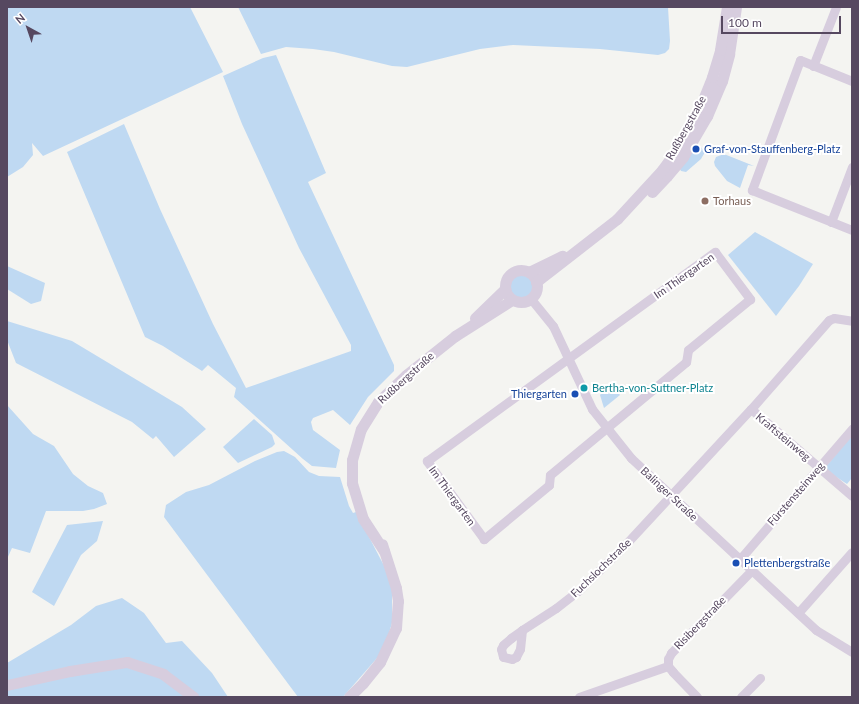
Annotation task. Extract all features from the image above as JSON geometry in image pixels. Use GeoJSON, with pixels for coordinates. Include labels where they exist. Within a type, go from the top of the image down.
{"type":"FeatureCollection","features":[{"type":"Feature","properties":{"kind":"street","name":"Rußbergstraße"},"geometry":{"type":"LineString","coordinates":[[625,212],[662,170],[698,112],[716,64],[727,7]]}},
{"type":"Feature","properties":{"kind":"street","name":"Rußbergstraße"},"geometry":{"type":"LineString","coordinates":[[536,282],[625,212],[643,200],[667,176],[683,157],[707,116],[722,81],[730,54],[736,7]]}},
{"type":"Feature","properties":{"kind":"street"},"geometry":{"type":"LineString","coordinates":[[813,66],[836,7]]}},
{"type":"Feature","properties":{"kind":"street"},"geometry":{"type":"LineString","coordinates":[[852,81],[800,60],[752,190],[852,230]]}},
{"type":"Feature","properties":{"kind":"street"},"geometry":{"type":"LineString","coordinates":[[831,222],[852,167]]}},
{"type":"Feature","properties":{"kind":"street","name":"Rußbergstraße"},"geometry":{"type":"LineString","coordinates":[[456,336],[505,289],[506,279],[514,272],[518,270],[528,272],[582,246]]}},
{"type":"Feature","properties":{"kind":"street","name":"Im Thiergarten"},"geometry":{"type":"LineString","coordinates":[[715,252],[750,299],[688,350],[686,362],[606,428],[550,475],[548,485],[484,539],[427,461],[715,252]]}},
{"type":"Feature","properties":{"kind":"street"},"geometry":{"type":"LineString","coordinates":[[528,272],[536,282],[536,292],[531,299]]}},
{"type":"Feature","properties":{"kind":"street"},"geometry":{"type":"LineString","coordinates":[[505,289],[512,300]]}},
{"type":"Feature","properties":{"kind":"street","name":"Rußbergstraße"},"geometry":{"type":"LineString","coordinates":[[349,697],[364,682],[380,662],[396,628],[398,601],[396,588],[384,551],[365,522],[353,491],[351,476],[354,448],[366,420],[386,394],[418,365],[456,336],[512,300],[520,302],[531,299]]}},
{"type":"Feature","properties":{"kind":"street","name":"Balinger Straße"},"geometry":{"type":"LineString","coordinates":[[531,299],[549,320],[590,406],[606,428],[634,461],[816,630],[852,652]]}},
{"type":"Feature","properties":{"kind":"street"},"geometry":{"type":"LineString","coordinates":[[671,496],[751,409],[829,320],[834,318],[852,321]]}},
{"type":"Feature","properties":{"kind":"street","name":"Kraftsteinweg"},"geometry":{"type":"LineString","coordinates":[[751,409],[852,496]]}},
{"type":"Feature","properties":{"kind":"street","name":"Fürstensteinweg"},"geometry":{"type":"LineString","coordinates":[[740,559],[852,429]]}},
{"type":"Feature","properties":{"kind":"street","name":"Fuchslochstraße"},"geometry":{"type":"LineString","coordinates":[[522,630],[578,592],[671,496]]}},
{"type":"Feature","properties":{"kind":"street"},"geometry":{"type":"LineString","coordinates":[[798,613],[852,552]]}},
{"type":"Feature","properties":{"kind":"street","name":"Risibergstraße"},"geometry":{"type":"LineString","coordinates":[[668,666],[668,659],[671,653],[752,571]]}},
{"type":"Feature","properties":{"kind":"street"},"geometry":{"type":"LineString","coordinates":[[7,685],[70,671],[127,662],[164,674],[193,697]]}},
{"type":"Feature","properties":{"kind":"street"},"geometry":{"type":"LineString","coordinates":[[585,696],[668,666],[697,697]]}},
{"type":"Feature","properties":{"kind":"street"},"geometry":{"type":"LineString","coordinates":[[741,697],[760,678]]}},
{"type":"Feature","properties":{"kind":"shaded area"},"geometry":{"type":"Polygon","coordinates":[[[7,7],[190,7],[223,72],[43,156],[32,143],[33,155],[23,167],[7,177],[7,7]]]}},
{"type":"Feature","properties":{"kind":"shaded area"},"geometry":{"type":"Polygon","coordinates":[[[238,7],[668,7],[670,41],[669,49],[665,53],[658,55],[600,49],[513,45],[480,49],[407,67],[392,66],[334,52],[313,49],[286,47],[261,54],[238,7]]]}},
{"type":"Feature","properties":{"kind":"shaded area"},"geometry":{"type":"Polygon","coordinates":[[[276,55],[326,173],[308,182],[394,365],[394,371],[368,397],[350,425],[333,410],[313,418],[311,422],[313,430],[340,450],[336,468],[312,466],[303,459],[234,397],[236,388],[208,365],[202,371],[163,346],[145,337],[67,152],[124,124],[160,209],[213,324],[246,388],[351,351],[351,345],[299,248],[242,124],[223,76],[263,58],[276,55]]]}},
{"type":"Feature","properties":{"kind":"shaded area"},"geometry":{"type":"Polygon","coordinates":[[[700,146],[705,152],[701,159],[686,172],[681,171],[680,169],[693,151],[695,152],[700,146]]]}},
{"type":"Feature","properties":{"kind":"shaded area"},"geometry":{"type":"Polygon","coordinates":[[[724,154],[754,166],[748,165],[740,188],[727,181],[715,166],[714,162],[716,157],[724,154]]]}},
{"type":"Feature","properties":{"kind":"shaded area"},"geometry":{"type":"Polygon","coordinates":[[[755,232],[813,264],[799,286],[776,316],[728,255],[755,232]]]}},
{"type":"Feature","properties":{"kind":"shaded area"},"geometry":{"type":"Polygon","coordinates":[[[7,266],[45,283],[41,301],[31,304],[7,289],[7,266]]]}},
{"type":"Feature","properties":{"kind":"shaded area"},"geometry":{"type":"Polygon","coordinates":[[[521,274],[530,277],[533,286],[530,295],[521,298],[512,295],[509,286],[512,277],[521,274]]]}},
{"type":"Feature","properties":{"kind":"shaded area"},"geometry":{"type":"Polygon","coordinates":[[[7,321],[72,341],[182,407],[206,429],[174,457],[156,436],[153,439],[132,422],[16,363],[7,340],[7,321]]]}},
{"type":"Feature","properties":{"kind":"shaded area"},"geometry":{"type":"Polygon","coordinates":[[[610,383],[620,395],[604,408],[600,395],[610,383]]]}},
{"type":"Feature","properties":{"kind":"shaded area"},"geometry":{"type":"Polygon","coordinates":[[[7,405],[33,434],[54,446],[73,474],[88,486],[103,493],[107,504],[83,511],[46,511],[30,553],[12,548],[7,559],[7,405]]]}},
{"type":"Feature","properties":{"kind":"shaded area"},"geometry":{"type":"Polygon","coordinates":[[[254,419],[272,435],[275,444],[272,447],[238,463],[223,447],[254,419]]]}},
{"type":"Feature","properties":{"kind":"shaded area"},"geometry":{"type":"Polygon","coordinates":[[[852,435],[852,478],[847,484],[824,469],[852,435]]]}},
{"type":"Feature","properties":{"kind":"shaded area"},"geometry":{"type":"Polygon","coordinates":[[[284,451],[295,457],[309,472],[319,476],[340,477],[349,506],[353,513],[356,512],[389,575],[392,591],[392,623],[387,640],[378,657],[343,697],[298,697],[164,517],[166,505],[186,492],[209,485],[255,461],[277,452],[284,451]]]}},
{"type":"Feature","properties":{"kind":"shaded area"},"geometry":{"type":"Polygon","coordinates":[[[103,521],[97,541],[81,555],[54,606],[32,592],[67,525],[103,521]]]}},
{"type":"Feature","properties":{"kind":"shaded area"},"geometry":{"type":"Polygon","coordinates":[[[122,598],[144,613],[166,643],[182,641],[212,673],[228,697],[7,696],[7,663],[71,625],[96,606],[122,598]]]}},
{"type":"Feature","properties":{"kind":"place","name":"Graf-von-Stauffenberg-Platz"},"geometry":{"type":"Point","coordinates":[696,149]}},
{"type":"Feature","properties":{"kind":"place","name":"Torhaus"},"geometry":{"type":"Point","coordinates":[705,201]}},
{"type":"Feature","properties":{"kind":"place","name":"Bertha-von-Suttner-Platz"},"geometry":{"type":"Point","coordinates":[584,388]}},
{"type":"Feature","properties":{"kind":"place","name":"Thiergarten"},"geometry":{"type":"Point","coordinates":[575,394]}},
{"type":"Feature","properties":{"kind":"place","name":"Plettenbergstraße"},"geometry":{"type":"Point","coordinates":[736,563]}}]}
